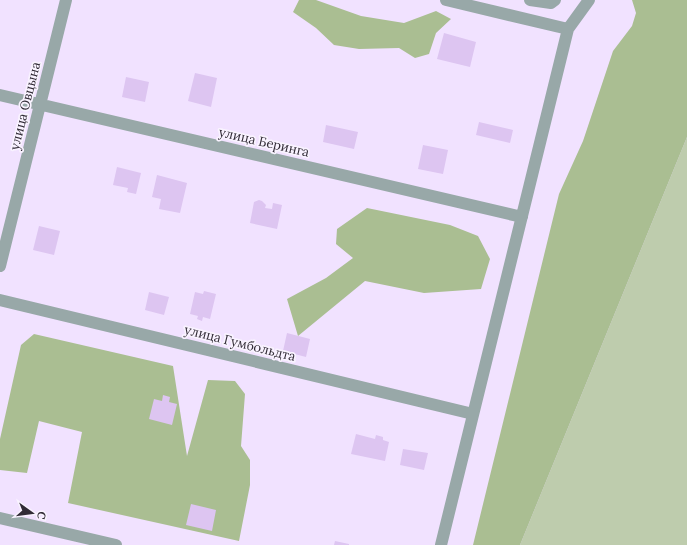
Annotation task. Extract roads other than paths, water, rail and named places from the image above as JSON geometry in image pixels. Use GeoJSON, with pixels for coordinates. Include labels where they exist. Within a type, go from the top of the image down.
{"type":"FeatureCollection","features":[{"type":"Feature","properties":{"kind":"street","name":"улица Овцына"},"geometry":{"type":"LineString","coordinates":[[0,266],[66,0]]}},
{"type":"Feature","properties":{"kind":"street"},"geometry":{"type":"LineString","coordinates":[[446,0],[568,29]]}},
{"type":"Feature","properties":{"kind":"street"},"geometry":{"type":"LineString","coordinates":[[530,0],[551,4],[555,0]]}},
{"type":"Feature","properties":{"kind":"street"},"geometry":{"type":"LineString","coordinates":[[441,545],[568,29],[589,0]]}},
{"type":"Feature","properties":{"kind":"street","name":"улица Беринга"},"geometry":{"type":"LineString","coordinates":[[0,95],[522,217]]}},
{"type":"Feature","properties":{"kind":"street","name":"улица Гумбольдта"},"geometry":{"type":"LineString","coordinates":[[0,300],[473,414]]}},
{"type":"Feature","properties":{"kind":"street"},"geometry":{"type":"LineString","coordinates":[[0,518],[116,545]]}}]}
